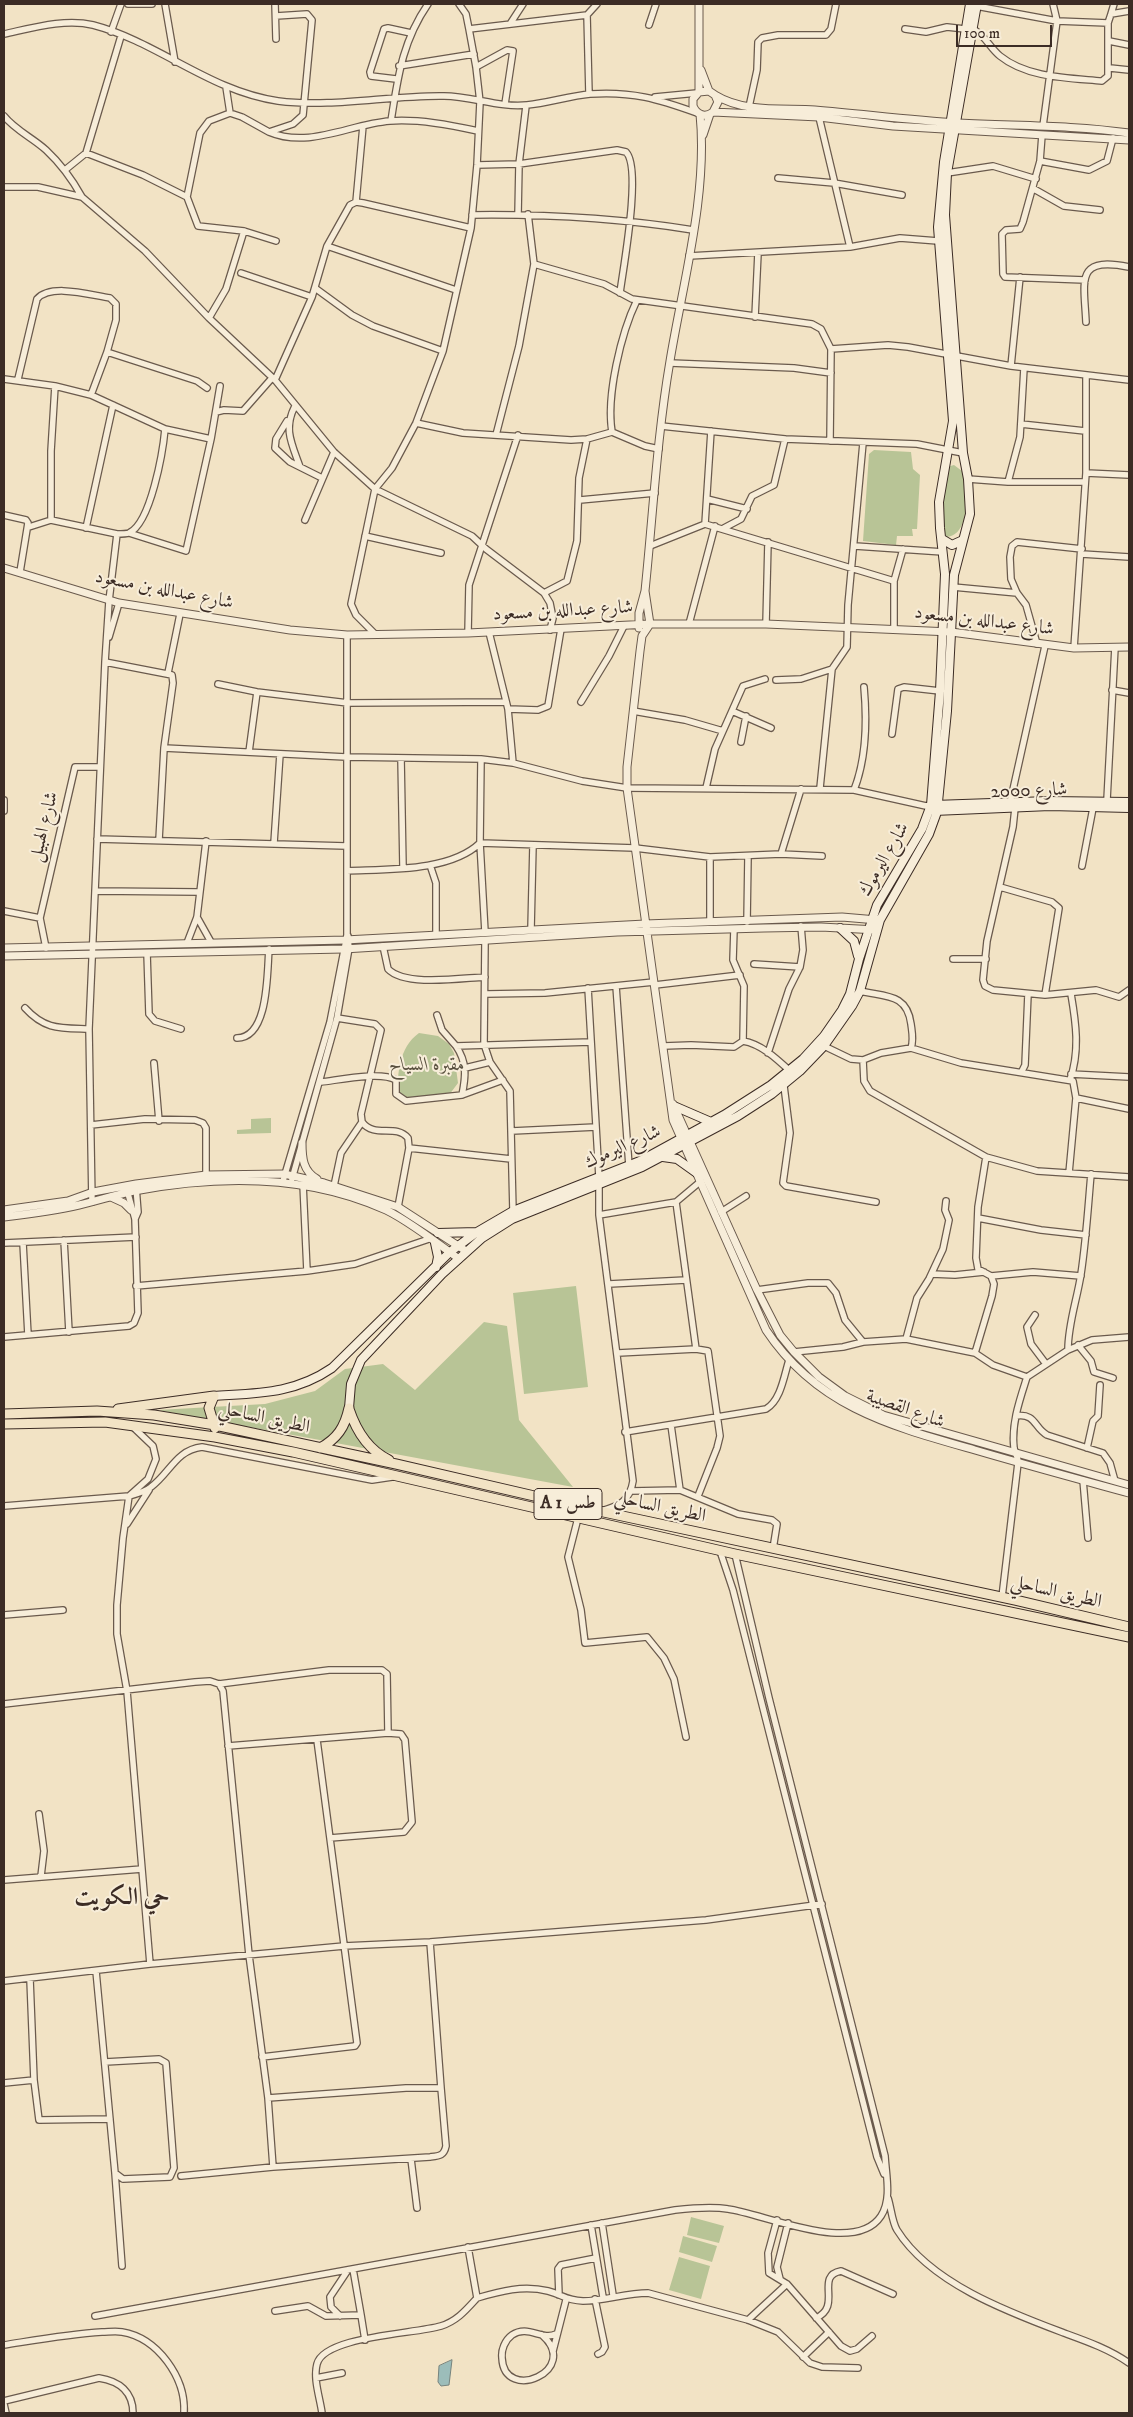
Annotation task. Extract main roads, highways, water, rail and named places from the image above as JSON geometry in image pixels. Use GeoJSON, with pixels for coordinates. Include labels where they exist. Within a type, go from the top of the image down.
{"type":"FeatureCollection","features":[{"type":"Feature","properties":{"kind":"highway"},"geometry":{"type":"LineString","coordinates":[[97,1411],[214,1396],[209,1408],[215,1425],[215,1437]]}},
{"type":"Feature","properties":{"kind":"highway"},"geometry":{"type":"LineString","coordinates":[[293,1452],[308,1452],[322,1448],[340,1432],[349,1408]]}},
{"type":"Feature","properties":{"kind":"highway"},"geometry":{"type":"LineString","coordinates":[[349,1408],[353,1420],[366,1442],[385,1458],[396,1464]]}},
{"type":"Feature","properties":{"kind":"highway","name":"الطريق الساحلي"},"geometry":{"type":"LineString","coordinates":[[4,1414],[97,1411],[154,1415],[215,1425],[599,1511],[1002,1597],[1129,1627]]}},
{"type":"Feature","properties":{"kind":"highway","name":"الطريق الساحلي"},"geometry":{"type":"LineString","coordinates":[[4,1424],[106,1422],[215,1437],[293,1452],[720,1551],[1129,1637]]}},
{"type":"Feature","properties":{"kind":"main road"},"geometry":{"type":"LineString","coordinates":[[932,808],[947,711],[945,574],[940,496],[953,420],[938,241],[941,187],[974,5]]}},
{"type":"Feature","properties":{"kind":"main road"},"geometry":{"type":"LineString","coordinates":[[932,808],[946,632],[956,566],[970,514],[968,479],[963,453],[945,224],[947,172],[953,126]]}},
{"type":"Feature","properties":{"kind":"main road"},"geometry":{"type":"LineString","coordinates":[[942,539],[952,545],[963,540]]}},
{"type":"Feature","properties":{"kind":"main road"},"geometry":{"type":"LineString","coordinates":[[1012,806],[1107,800],[1129,802]]}},
{"type":"Feature","properties":{"kind":"main road","name":"شارع 2000"},"geometry":{"type":"LineString","coordinates":[[932,808],[1012,806],[1129,808]]}},
{"type":"Feature","properties":{"kind":"main road","name":"شارع اليرموك"},"geometry":{"type":"LineString","coordinates":[[214,1396],[291,1388],[314,1381],[339,1362],[450,1252],[477,1232],[513,1211],[661,1157],[790,1070],[824,1036],[842,1010],[850,994],[871,919],[932,808]]}},
{"type":"Feature","properties":{"kind":"main road","name":"شارع اليرموك"},"geometry":{"type":"LineString","coordinates":[[349,1408],[351,1384],[360,1360],[466,1252],[512,1219],[599,1181],[738,1116],[784,1086],[824,1046],[852,1006],[860,991],[880,920],[929,834],[932,808]]}},
{"type":"Feature","properties":{"kind":"main road"},"geometry":{"type":"LineString","coordinates":[[840,928],[854,941],[859,959]]}},
{"type":"Feature","properties":{"kind":"main road"},"geometry":{"type":"LineString","coordinates":[[672,1102],[711,1122]]}},
{"type":"Feature","properties":{"kind":"main road"},"geometry":{"type":"LineString","coordinates":[[661,1157],[677,1160],[699,1178]]}},
{"type":"Feature","properties":{"kind":"main road"},"geometry":{"type":"LineString","coordinates":[[438,1233],[477,1232]]}},
{"type":"Feature","properties":{"kind":"main road"},"geometry":{"type":"LineString","coordinates":[[432,1241],[438,1257],[436,1267]]}},
{"type":"Feature","properties":{"kind":"water"},"geometry":{"type":"Polygon","coordinates":[[[452,2360],[449,2385],[441,2386],[438,2382],[439,2366],[452,2360]]]}},
{"type":"Feature","properties":{"kind":"district","name":"حي الكويت"},"geometry":{"type":"Point","coordinates":[122,1899]}},
{"type":"Feature","properties":{"kind":"park label","name":"مقبرة السياح"},"geometry":{"type":"Point","coordinates":[427,1066]}}]}
